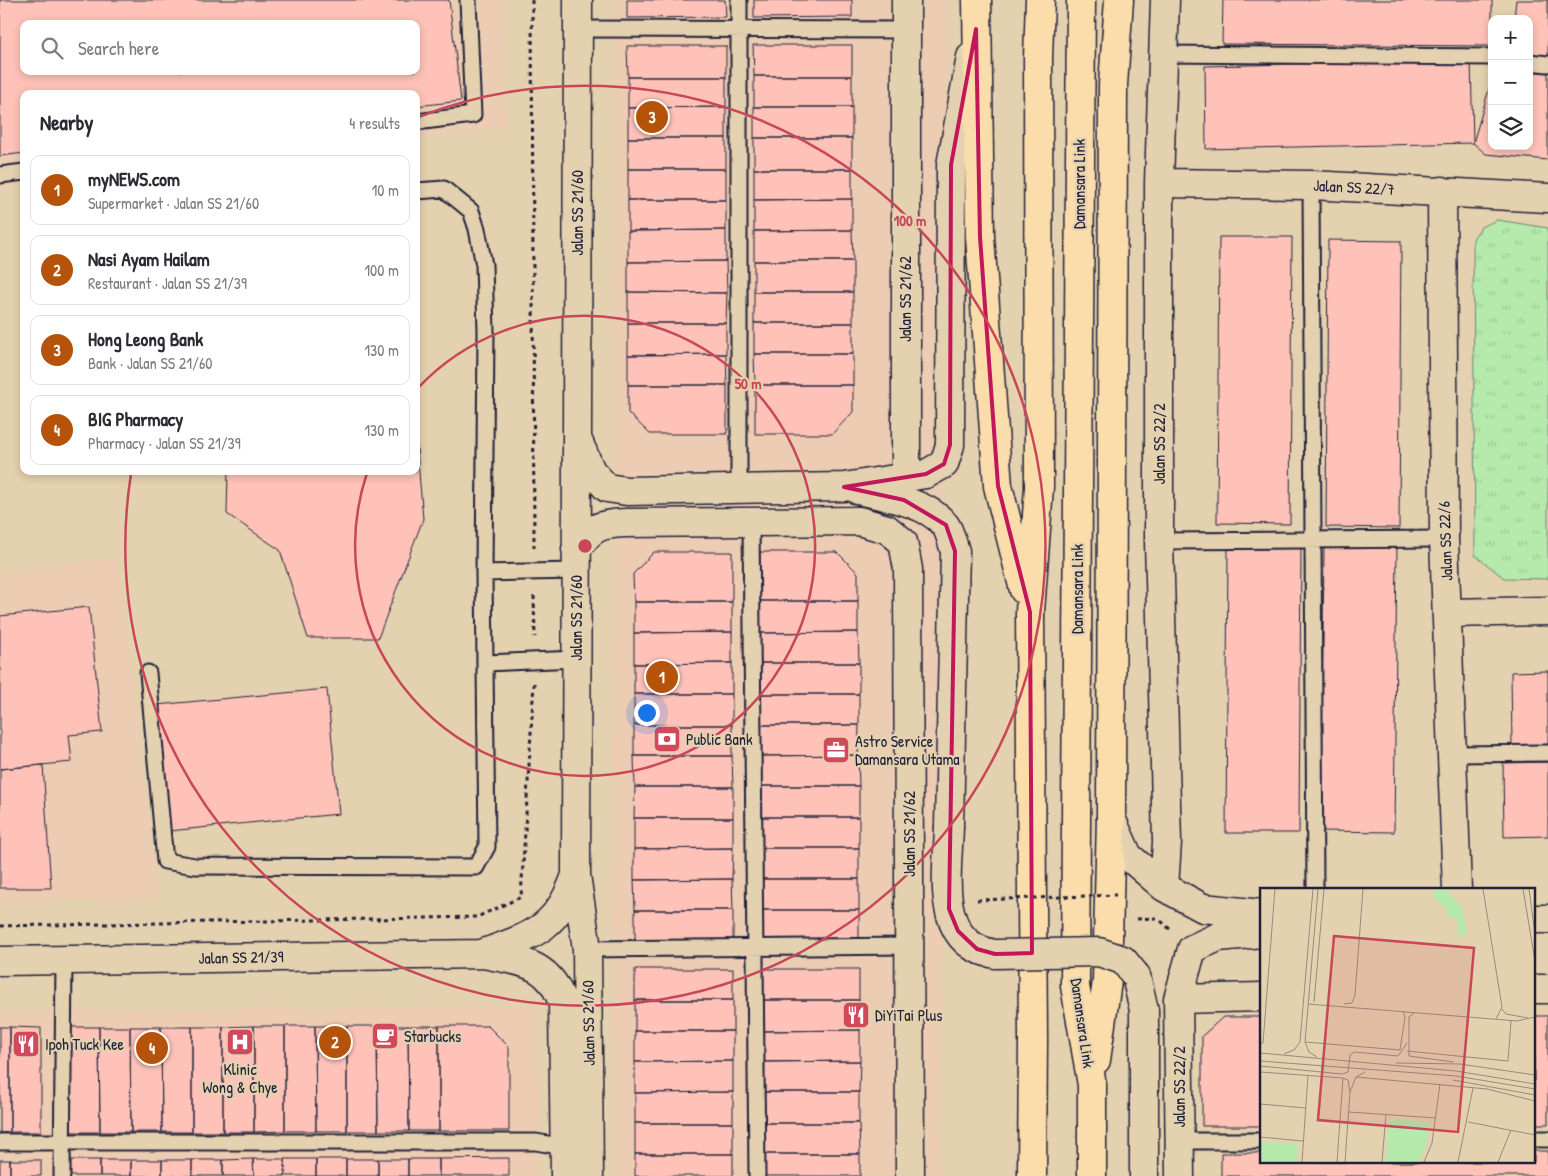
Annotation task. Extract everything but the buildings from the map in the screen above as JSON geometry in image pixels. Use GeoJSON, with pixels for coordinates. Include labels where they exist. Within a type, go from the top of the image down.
{"type":"FeatureCollection","features":[{"type":"Feature","properties":{"kind":"highway"},"geometry":{"type":"LineString","coordinates":[[977,0],[980,237],[998,486],[1030,612]]}},
{"type":"Feature","properties":{"kind":"highway"},"geometry":{"type":"LineString","coordinates":[[1032,1176],[1034,1039],[1030,612],[1039,487],[1038,58],[1040,0]]}},
{"type":"Feature","properties":{"kind":"highway","name":"Damansara Link"},"geometry":{"type":"LineString","coordinates":[[1081,0],[1075,986],[1092,1085],[1092,1176]]}},
{"type":"Feature","properties":{"kind":"highway"},"geometry":{"type":"LineString","coordinates":[[1092,1085],[1107,980],[1111,818],[1113,85],[1119,0]]}},
{"type":"Feature","properties":{"kind":"street","name":"Jalan SS 21/60"},"geometry":{"type":"LineString","coordinates":[[578,0],[576,874],[587,949],[589,1176]]}},
{"type":"Feature","properties":{"kind":"street","name":"Jalan SS 21/62"},"geometry":{"type":"LineString","coordinates":[[906,0],[904,30],[906,477]]}},
{"type":"Feature","properties":{"kind":"street","name":"Jalan SS 22/2"},"geometry":{"type":"LineString","coordinates":[[1164,887],[1167,842],[1159,541],[1159,183],[1165,0]]}},
{"type":"Feature","properties":{"kind":"street"},"geometry":{"type":"LineString","coordinates":[[576,438],[591,471],[607,488],[627,491],[844,487],[926,474],[944,464],[950,446],[951,165],[976,29]]}},
{"type":"Feature","properties":{"kind":"street","name":"Jalan SS 22/7"},"geometry":{"type":"LineString","coordinates":[[1159,183],[1311,185],[1548,198]]}},
{"type":"Feature","properties":{"kind":"street","name":"Jalan SS 22/6"},"geometry":{"type":"LineString","coordinates":[[1442,191],[1444,539],[1457,888]]}},
{"type":"Feature","properties":{"kind":"street"},"geometry":{"type":"LineString","coordinates":[[844,487],[904,500],[925,510],[946,525],[955,551],[948,909],[954,924],[970,944],[986,953],[1099,952],[1122,960],[1136,976],[1144,1010],[1144,1176]]}},
{"type":"Feature","properties":{"kind":"street","name":"Jalan SS 21/62"},"geometry":{"type":"LineString","coordinates":[[576,560],[590,532],[601,524],[859,521],[887,528],[903,542],[908,569],[910,1176]]}},
{"type":"Feature","properties":{"kind":"street"},"geometry":{"type":"LineString","coordinates":[[1448,613],[1548,611]]}},
{"type":"Feature","properties":{"kind":"street"},"geometry":{"type":"LineString","coordinates":[[1111,818],[1128,856],[1164,887],[1203,908],[1260,914]]}},
{"type":"Feature","properties":{"kind":"street","name":"Jalan SS 21/39"},"geometry":{"type":"LineString","coordinates":[[483,954],[522,939],[548,924],[568,897],[576,874]]}},
{"type":"Feature","properties":{"kind":"street","name":"Jalan SS 22/2"},"geometry":{"type":"LineString","coordinates":[[1180,1176],[1178,999],[1192,949],[1218,937],[1260,933]]}},
{"type":"Feature","properties":{"kind":"street","name":"Jalan SS 21/39"},"geometry":{"type":"LineString","coordinates":[[0,961],[483,954],[520,960],[545,971],[558,989],[563,1004]]}},
{"type":"Feature","properties":{"kind":"street"},"geometry":{"type":"LineString","coordinates":[[1178,999],[1260,997]]}},
{"type":"Feature","properties":{"kind":"street","name":"Jalan SS 21/60"},"geometry":{"type":"LineString","coordinates":[[563,1004],[565,1176]]}},
{"type":"Feature","properties":{"kind":"lane"},"geometry":{"type":"LineString","coordinates":[[420,122],[473,115],[468,0]]}},
{"type":"Feature","properties":{"kind":"lane"},"geometry":{"type":"LineString","coordinates":[[739,0],[739,489]]}},
{"type":"Feature","properties":{"kind":"lane"},"geometry":{"type":"LineString","coordinates":[[578,29],[904,30]]}},
{"type":"Feature","properties":{"kind":"lane"},"geometry":{"type":"LineString","coordinates":[[1163,54],[1488,57]]}},
{"type":"Feature","properties":{"kind":"lane"},"geometry":{"type":"LineString","coordinates":[[1533,62],[1548,64]]}},
{"type":"Feature","properties":{"kind":"lane"},"geometry":{"type":"LineString","coordinates":[[0,175],[20,172]]}},
{"type":"Feature","properties":{"kind":"lane"},"geometry":{"type":"LineString","coordinates":[[1311,185],[1315,888]]}},
{"type":"Feature","properties":{"kind":"lane"},"geometry":{"type":"LineString","coordinates":[[148,673],[164,861],[195,866],[476,867],[487,847],[484,573],[486,330],[484,264],[471,211],[444,189],[420,191]]}},
{"type":"Feature","properties":{"kind":"lane"},"geometry":{"type":"LineString","coordinates":[[751,522],[757,1176]]}},
{"type":"Feature","properties":{"kind":"lane"},"geometry":{"type":"LineString","coordinates":[[1159,541],[1444,539]]}},
{"type":"Feature","properties":{"kind":"lane"},"geometry":{"type":"LineString","coordinates":[[484,573],[534,572],[576,560]]}},
{"type":"Feature","properties":{"kind":"lane"},"geometry":{"type":"LineString","coordinates":[[485,663],[576,659]]}},
{"type":"Feature","properties":{"kind":"lane"},"geometry":{"type":"LineString","coordinates":[[1453,754],[1548,753]]}},
{"type":"Feature","properties":{"kind":"lane"},"geometry":{"type":"LineString","coordinates":[[587,949],[909,946]]}},
{"type":"Feature","properties":{"kind":"lane"},"geometry":{"type":"LineString","coordinates":[[62,1176],[64,960]]}},
{"type":"Feature","properties":{"kind":"lane"},"geometry":{"type":"LineString","coordinates":[[1179,1141],[1260,1141]]}},
{"type":"Feature","properties":{"kind":"lane"},"geometry":{"type":"LineString","coordinates":[[0,1142],[536,1142],[564,1147]]}},
{"type":"Feature","properties":{"kind":"path"},"geometry":{"type":"LineString","coordinates":[[0,926],[477,917],[521,897],[536,661],[532,0]]}},
{"type":"Feature","properties":{"kind":"path"},"geometry":{"type":"LineString","coordinates":[[967,900],[1116,895]]}},
{"type":"Feature","properties":{"kind":"highlighted area"},"geometry":{"type":"Polygon","coordinates":[[[976,29],[980,237],[998,486],[1030,612],[1032,953],[995,954],[977,949],[958,931],[949,909],[955,551],[946,525],[904,500],[844,487],[926,474],[944,464],[950,445],[951,165],[976,29]]]}},
{"type":"Feature","properties":{"kind":"shaded area"},"geometry":{"type":"Polygon","coordinates":[[[0,0],[501,0],[506,127],[420,138],[420,90],[20,90],[20,184],[0,186],[0,0]]]}},
{"type":"Feature","properties":{"kind":"shaded area"},"geometry":{"type":"Polygon","coordinates":[[[616,0],[947,0],[940,1176],[613,1176],[616,0]]]}},
{"type":"Feature","properties":{"kind":"shaded area"},"geometry":{"type":"Polygon","coordinates":[[[118,558],[158,900],[0,901],[0,572],[118,558]]]}},
{"type":"Feature","properties":{"kind":"shaded area"},"geometry":{"type":"Polygon","coordinates":[[[537,1006],[541,1176],[0,1176],[0,1011],[537,1006]]]}},
{"type":"Feature","properties":{"kind":"green space"},"geometry":{"type":"Polygon","coordinates":[[[1497,220],[1548,228],[1548,579],[1504,578],[1475,555],[1473,239],[1481,227],[1497,220]]]}},
{"type":"Feature","properties":{"kind":"place","name":"Hong Leong Bank"},"geometry":{"type":"Point","coordinates":[652,117]}},
{"type":"Feature","properties":{"kind":"place","name":"myNEWS.com"},"geometry":{"type":"Point","coordinates":[662,677]}},
{"type":"Feature","properties":{"kind":"place","name":"Public Bank"},"geometry":{"type":"Point","coordinates":[667,739]}},
{"type":"Feature","properties":{"kind":"place","name":"Astro Service Damansara Utama"},"geometry":{"type":"Point","coordinates":[836,750]}},
{"type":"Feature","properties":{"kind":"place","name":"DiYiTai Plus"},"geometry":{"type":"Point","coordinates":[856,1015]}},
{"type":"Feature","properties":{"kind":"place","name":"Starbucks"},"geometry":{"type":"Point","coordinates":[385,1036]}},
{"type":"Feature","properties":{"kind":"place","name":"Klinic Wong & Chye"},"geometry":{"type":"Point","coordinates":[240,1042]}},
{"type":"Feature","properties":{"kind":"place","name":"Nasi Ayam Hailam"},"geometry":{"type":"Point","coordinates":[335,1042]}},
{"type":"Feature","properties":{"kind":"place","name":"Ipoh Tuck Kee"},"geometry":{"type":"Point","coordinates":[26,1044]}},
{"type":"Feature","properties":{"kind":"place","name":"BIG Pharmacy"},"geometry":{"type":"Point","coordinates":[152,1048]}}]}
